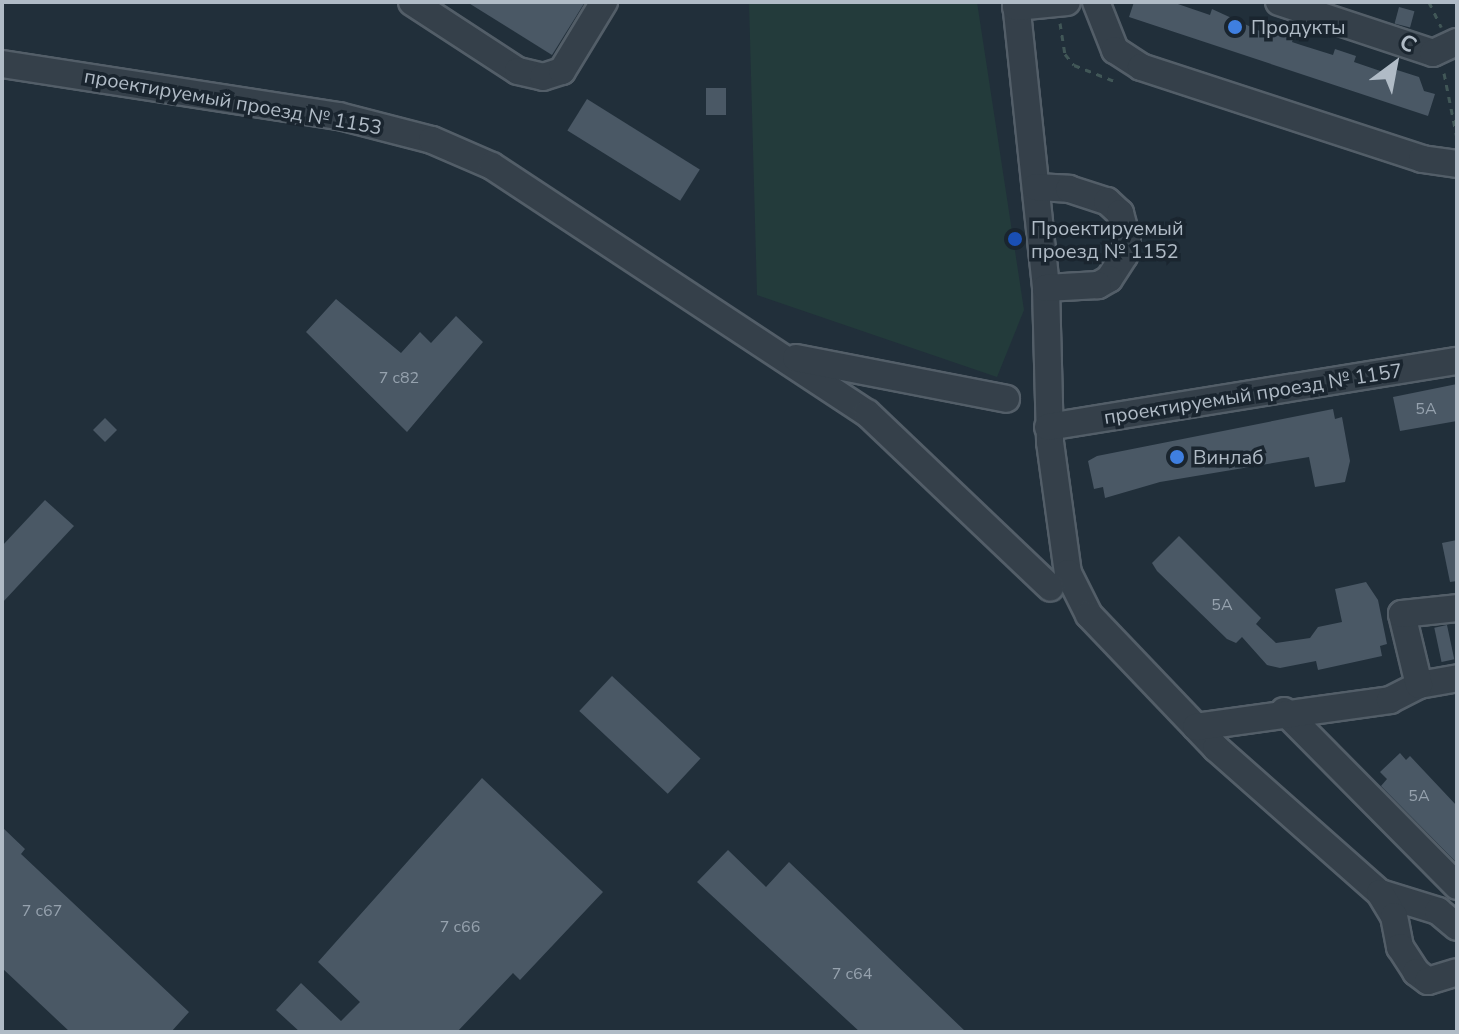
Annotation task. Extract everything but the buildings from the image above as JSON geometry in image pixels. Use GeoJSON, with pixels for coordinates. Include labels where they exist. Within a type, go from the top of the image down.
{"type":"FeatureCollection","features":[{"type":"Feature","properties":{"kind":"street"},"geometry":{"type":"LineString","coordinates":[[412,2],[518,71],[543,77],[562,71],[604,2]]}},
{"type":"Feature","properties":{"kind":"street"},"geometry":{"type":"LineString","coordinates":[[1096,2],[1115,50],[1141,67],[1422,159],[1457,164]]}},
{"type":"Feature","properties":{"kind":"street"},"geometry":{"type":"LineString","coordinates":[[1279,2],[1433,53],[1449,46]]}},
{"type":"Feature","properties":{"kind":"street"},"geometry":{"type":"LineString","coordinates":[[1063,3],[1016,5],[1046,288],[1048,427],[1068,573],[1089,615],[1196,727],[1380,893],[1394,916],[1400,947],[1416,972],[1428,981],[1457,972]]}},
{"type":"Feature","properties":{"kind":"street","name":"проектируемый проезд № 1153"},"geometry":{"type":"LineString","coordinates":[[2,64],[339,116],[432,140],[492,166],[785,356],[867,413],[1050,587]]}},
{"type":"Feature","properties":{"kind":"street"},"geometry":{"type":"LineString","coordinates":[[1036,187],[1069,189],[1107,201],[1120,213],[1127,239],[1124,256],[1109,279],[1098,285],[1046,288]]}},
{"type":"Feature","properties":{"kind":"street"},"geometry":{"type":"LineString","coordinates":[[785,356],[1006,399]]}},
{"type":"Feature","properties":{"kind":"street","name":"проектируемый проезд № 1157"},"geometry":{"type":"LineString","coordinates":[[1048,427],[1457,361]]}},
{"type":"Feature","properties":{"kind":"street"},"geometry":{"type":"LineString","coordinates":[[1419,685],[1402,614],[1457,608]]}},
{"type":"Feature","properties":{"kind":"street"},"geometry":{"type":"LineString","coordinates":[[1196,727],[1284,711],[1390,700],[1419,685],[1457,678]]}},
{"type":"Feature","properties":{"kind":"street"},"geometry":{"type":"LineString","coordinates":[[1284,711],[1457,886]]}},
{"type":"Feature","properties":{"kind":"street"},"geometry":{"type":"LineString","coordinates":[[1380,893],[1438,911],[1457,927]]}},
{"type":"Feature","properties":{"kind":"path"},"geometry":{"type":"LineString","coordinates":[[1429,2],[1449,46],[1457,138]]}},
{"type":"Feature","properties":{"kind":"path"},"geometry":{"type":"LineString","coordinates":[[1063,3],[1065,54],[1074,65],[1114,81]]}},
{"type":"Feature","properties":{"kind":"green space"},"geometry":{"type":"Polygon","coordinates":[[[749,2],[977,2],[1024,310],[997,377],[757,295],[749,2]]]}},
{"type":"Feature","properties":{"kind":"place","name":"Продукты"},"geometry":{"type":"Point","coordinates":[1235,27]}},
{"type":"Feature","properties":{"kind":"place","name":"Проектируемый проезд № 1152"},"geometry":{"type":"Point","coordinates":[1015,239]}},
{"type":"Feature","properties":{"kind":"place","name":"Винлаб"},"geometry":{"type":"Point","coordinates":[1177,457]}}]}
